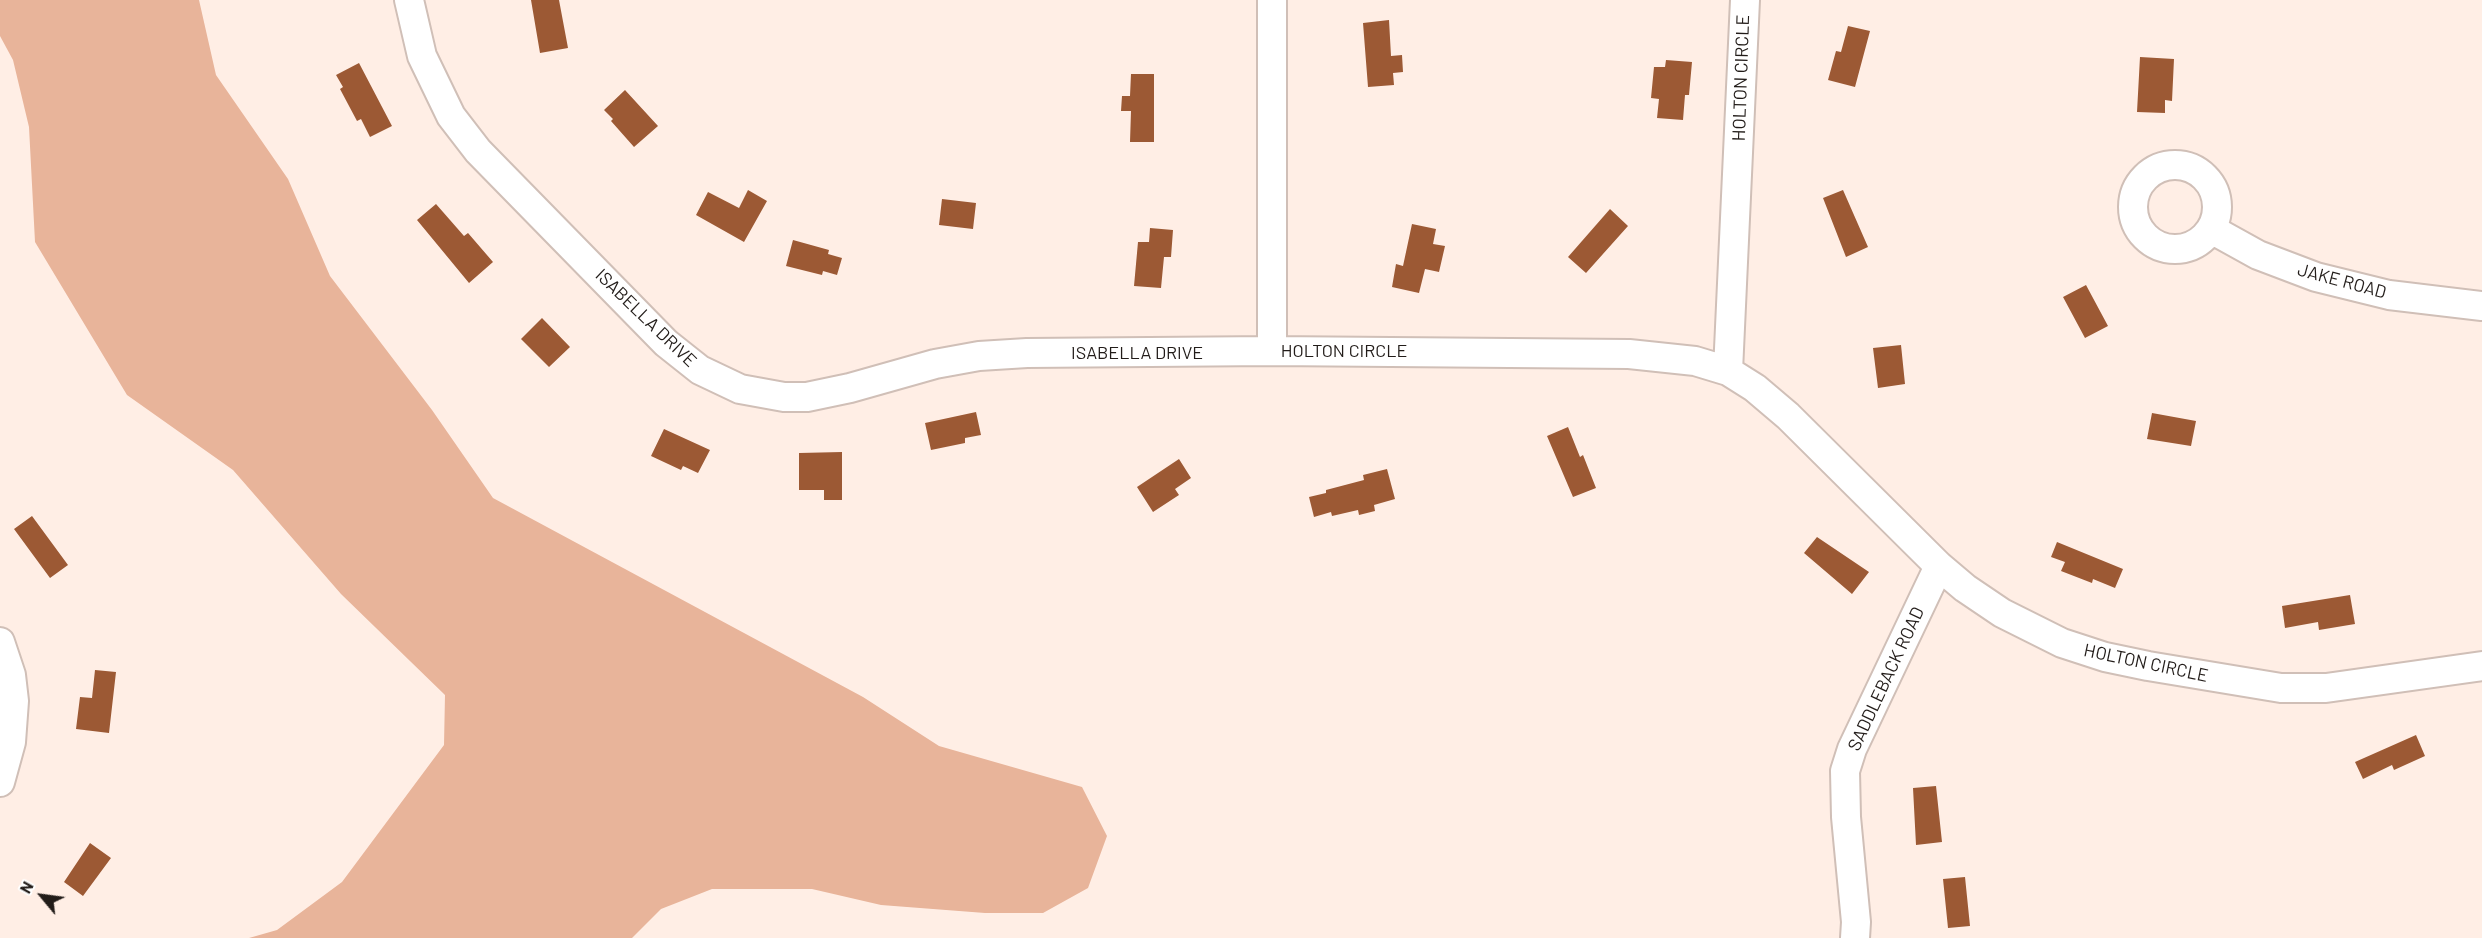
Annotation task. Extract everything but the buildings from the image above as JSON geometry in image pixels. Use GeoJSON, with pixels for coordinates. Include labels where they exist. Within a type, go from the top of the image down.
{"type":"FeatureCollection","features":[{"type":"Feature","properties":{"kind":"street","name":"ISABELLA DRIVE"},"geometry":{"type":"LineString","coordinates":[[410,0],[422,56],[451,116],[478,151],[666,343],[700,370],[740,389],[784,398],[818,395],[936,364],[979,356],[1028,353],[1272,351]]}},
{"type":"Feature","properties":{"kind":"street","name":"HOLTON CIRCLE"},"geometry":{"type":"LineString","coordinates":[[1272,0],[1272,351],[1629,354],[1673,357],[1716,366],[1755,388],[1788,416],[1939,566],[1965,588],[2002,613],[2041,634],[2105,657],[2270,686],[2326,688],[2482,666]]}},
{"type":"Feature","properties":{"kind":"street","name":"HOLTON CIRCLE"},"geometry":{"type":"LineString","coordinates":[[1728,371],[1745,0]]}},
{"type":"Feature","properties":{"kind":"street","name":"JAKE ROAD"},"geometry":{"type":"LineString","coordinates":[[2211,229],[2258,255],[2316,277],[2389,295],[2482,306]]}},
{"type":"Feature","properties":{"kind":"street","name":"SADDLEBACK ROAD"},"geometry":{"type":"LineString","coordinates":[[1855,938],[1856,922],[1846,817],[1845,771],[1852,749],[1939,566]]}},
{"type":"Feature","properties":{"kind":"street"},"geometry":{"type":"LineString","coordinates":[[0,642],[11,675],[14,701],[11,742],[0,782]]}},
{"type":"Feature","properties":{"kind":"shaded area"},"geometry":{"type":"Polygon","coordinates":[[[0,0],[199,0],[216,75],[288,179],[330,276],[432,410],[493,498],[863,697],[939,746],[1082,787],[1107,836],[1088,888],[1043,913],[985,913],[881,905],[812,889],[712,889],[661,909],[632,938],[249,938],[277,930],[342,882],[444,745],[445,695],[341,594],[233,470],[127,395],[35,242],[29,127],[13,60],[0,36],[0,0]]]}}]}
